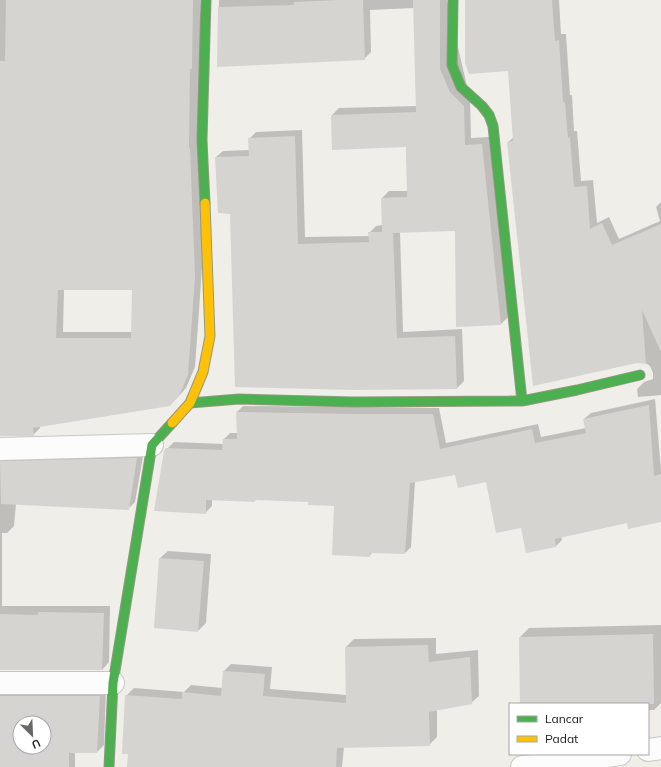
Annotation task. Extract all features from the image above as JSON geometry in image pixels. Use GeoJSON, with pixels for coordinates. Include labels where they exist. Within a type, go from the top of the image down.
{"type":"FeatureCollection","features":[{"type":"Feature","properties":{"kind":"street"},"geometry":{"type":"LineString","coordinates":[[109,767],[113,684],[152,445],[190,403],[203,372],[210,336],[202,140],[206,0]]}},
{"type":"Feature","properties":{"kind":"street"},"geometry":{"type":"LineString","coordinates":[[453,0],[452,65],[461,87],[482,106],[489,115],[493,126],[522,401]]}},
{"type":"Feature","properties":{"kind":"street"},"geometry":{"type":"LineString","coordinates":[[190,403],[239,399],[354,402],[522,401],[640,375]]}},
{"type":"Feature","properties":{"kind":"street"},"geometry":{"type":"LineString","coordinates":[[0,449],[152,445]]}},
{"type":"Feature","properties":{"kind":"street"},"geometry":{"type":"LineString","coordinates":[[0,683],[113,684]]}},
{"type":"Feature","properties":{"kind":"street"},"geometry":{"type":"LineString","coordinates":[[649,750],[661,748]]}},
{"type":"Feature","properties":{"kind":"street"},"geometry":{"type":"LineString","coordinates":[[522,767],[545,766],[614,755]]}},
{"type":"Feature","properties":{"kind":"building"},"geometry":{"type":"Polygon","coordinates":[[[6,0],[193,0],[189,148],[195,276],[188,375],[179,396],[170,406],[33,428],[34,436],[0,436],[0,61],[5,61],[6,0]],[[58,290],[56,338],[131,338],[132,290],[58,290]]]}},
{"type":"Feature","properties":{"kind":"building"},"geometry":{"type":"Polygon","coordinates":[[[363,0],[365,60],[217,67],[218,7],[294,5],[294,2],[363,0]]]}},
{"type":"Feature","properties":{"kind":"building"},"geometry":{"type":"Polygon","coordinates":[[[413,0],[440,0],[440,69],[450,92],[464,106],[465,145],[482,144],[501,325],[456,327],[455,231],[393,233],[397,338],[455,336],[457,389],[354,390],[235,387],[230,214],[218,213],[215,157],[249,156],[248,138],[295,136],[298,244],[369,242],[368,232],[382,232],[381,198],[407,197],[406,147],[332,150],[331,115],[416,112],[413,0]]]}},
{"type":"Feature","properties":{"kind":"building"},"geometry":{"type":"Polygon","coordinates":[[[465,0],[552,0],[555,41],[559,40],[563,102],[565,102],[568,138],[570,137],[574,187],[587,186],[590,229],[602,223],[612,245],[661,224],[661,352],[642,310],[646,364],[637,363],[533,386],[507,142],[513,141],[508,71],[469,74],[465,63],[465,0]]]}},
{"type":"Feature","properties":{"kind":"building"},"geometry":{"type":"Polygon","coordinates":[[[649,405],[654,476],[661,474],[661,522],[628,529],[627,523],[555,539],[556,547],[526,553],[521,528],[496,533],[486,482],[458,488],[455,475],[410,483],[405,554],[370,553],[370,557],[332,555],[334,506],[308,505],[308,502],[206,500],[206,514],[154,511],[164,451],[166,448],[222,450],[223,439],[237,439],[236,412],[433,414],[440,449],[532,429],[535,443],[586,433],[583,419],[649,405]]]}},
{"type":"Feature","properties":{"kind":"building"},"geometry":{"type":"Polygon","coordinates":[[[137,458],[129,510],[1,504],[0,461],[137,458]]]}},
{"type":"Feature","properties":{"kind":"building"},"geometry":{"type":"Polygon","coordinates":[[[159,558],[204,561],[198,632],[154,628],[159,558]]]}},
{"type":"Feature","properties":{"kind":"building"},"geometry":{"type":"Polygon","coordinates":[[[38,612],[104,613],[102,670],[0,670],[0,614],[38,615],[38,612]]]}},
{"type":"Feature","properties":{"kind":"building"},"geometry":{"type":"Polygon","coordinates":[[[653,634],[654,704],[520,703],[519,637],[653,634]]]}},
{"type":"Feature","properties":{"kind":"building"},"geometry":{"type":"Polygon","coordinates":[[[428,645],[429,662],[470,657],[472,704],[429,712],[430,746],[337,748],[336,767],[127,767],[128,754],[122,754],[125,695],[182,699],[182,692],[221,696],[223,671],[265,674],[263,696],[346,703],[345,647],[428,645]]]}},
{"type":"Feature","properties":{"kind":"building"},"geometry":{"type":"Polygon","coordinates":[[[0,696],[100,696],[97,753],[69,753],[69,767],[0,767],[0,696]]]}},
{"type":"Feature","properties":{"kind":"traffic: fast"},"geometry":{"type":"LineString","coordinates":[[205,203],[202,140],[206,0]]}},
{"type":"Feature","properties":{"kind":"traffic: fast"},"geometry":{"type":"LineString","coordinates":[[453,0],[452,65],[461,87],[482,106],[489,115],[493,126],[522,401]]}},
{"type":"Feature","properties":{"kind":"traffic: fast"},"geometry":{"type":"LineString","coordinates":[[190,403],[239,399],[354,402],[522,401],[640,375]]}},
{"type":"Feature","properties":{"kind":"traffic: fast"},"geometry":{"type":"LineString","coordinates":[[109,767],[113,683],[152,445],[172,423]]}},
{"type":"Feature","properties":{"kind":"traffic: slow"},"geometry":{"type":"LineString","coordinates":[[172,423],[190,403],[203,372],[210,336],[205,203]]}}]}
